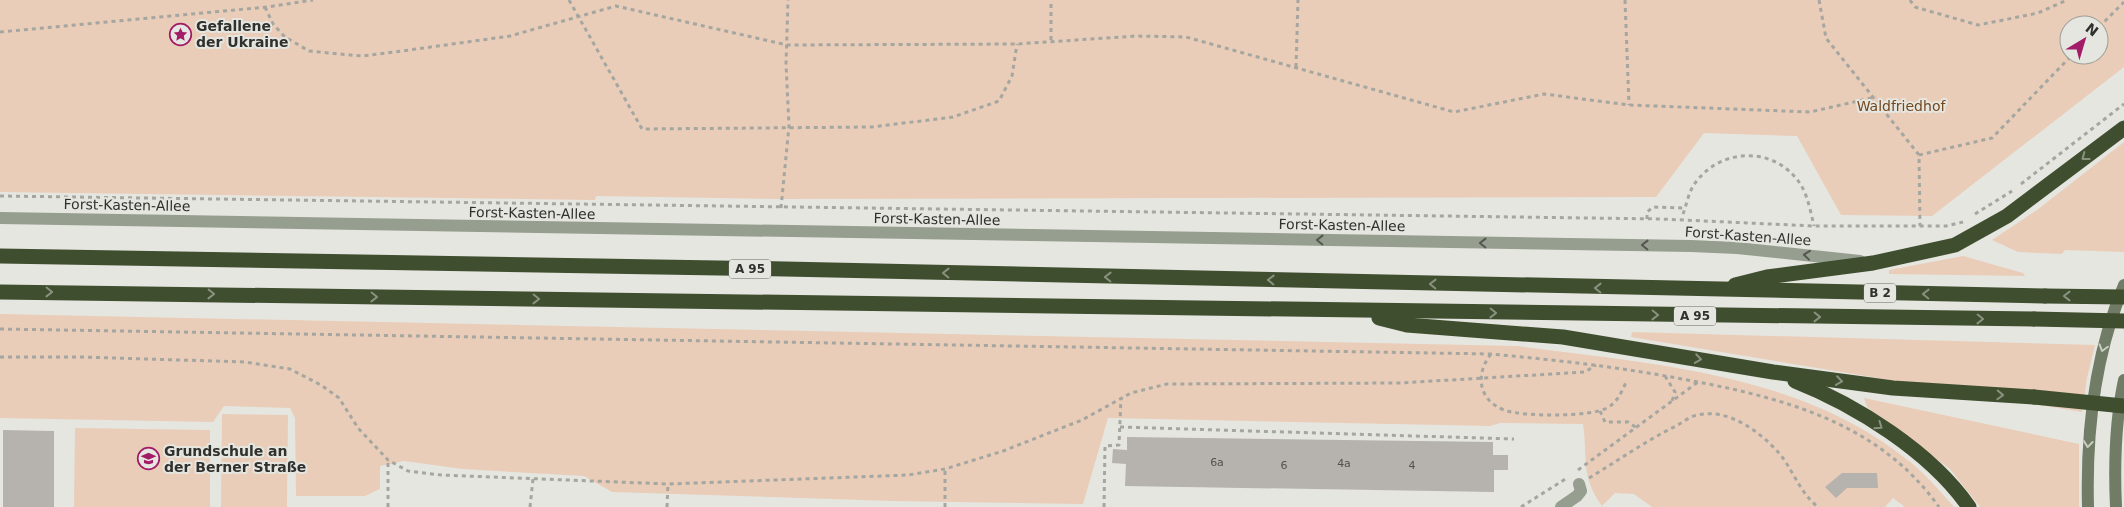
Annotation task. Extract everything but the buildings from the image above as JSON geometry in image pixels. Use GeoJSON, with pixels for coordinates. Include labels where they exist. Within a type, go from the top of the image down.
{"type":"FeatureCollection","features":[{"type":"Feature","properties":{"kind":"highway"},"geometry":{"type":"LineString","coordinates":[[1716,290],[1767,277],[1873,262],[1955,245],[2007,216],[2121,136]]}},
{"type":"Feature","properties":{"kind":"highway","name":"A 95"},"geometry":{"type":"LineString","coordinates":[[0,256],[775,269],[1716,290]]}},
{"type":"Feature","properties":{"kind":"highway","name":"B 2"},"geometry":{"type":"LineString","coordinates":[[1716,290],[2124,297]]}},
{"type":"Feature","properties":{"kind":"highway","name":"A 95"},"geometry":{"type":"LineString","coordinates":[[0,292],[2124,321]]}},
{"type":"Feature","properties":{"kind":"highway"},"geometry":{"type":"LineString","coordinates":[[1356,312],[1407,325],[1564,337],[1773,372],[1893,388],[2034,397],[2124,406]]}},
{"type":"Feature","properties":{"kind":"highway"},"geometry":{"type":"LineString","coordinates":[[1773,372],[1812,387],[1862,414],[1912,449],[1940,474],[1969,507]]}},
{"type":"Feature","properties":{"kind":"main road"},"geometry":{"type":"LineString","coordinates":[[2088,507],[2087,457],[2093,395],[2102,352],[2124,285]]}},
{"type":"Feature","properties":{"kind":"main road"},"geometry":{"type":"LineString","coordinates":[[2116,507],[2114,460],[2124,380]]}},
{"type":"Feature","properties":{"kind":"street","name":"Forst-Kasten-Allee"},"geometry":{"type":"LineString","coordinates":[[0,218],[1691,246],[1737,248],[1873,262]]}},
{"type":"Feature","properties":{"kind":"street"},"geometry":{"type":"LineString","coordinates":[[1561,507],[1577,496],[1580,491],[1578,478]]}},
{"type":"Feature","properties":{"kind":"path"},"geometry":{"type":"LineString","coordinates":[[0,32],[265,8],[313,0]]}},
{"type":"Feature","properties":{"kind":"path"},"geometry":{"type":"LineString","coordinates":[[569,0],[642,129],[789,126],[872,127],[953,117],[999,101],[1012,76],[1017,44]]}},
{"type":"Feature","properties":{"kind":"path"},"geometry":{"type":"LineString","coordinates":[[781,208],[789,126],[788,0]]}},
{"type":"Feature","properties":{"kind":"path"},"geometry":{"type":"LineString","coordinates":[[1050,40],[1051,0]]}},
{"type":"Feature","properties":{"kind":"path"},"geometry":{"type":"LineString","coordinates":[[1296,67],[1298,0]]}},
{"type":"Feature","properties":{"kind":"path"},"geometry":{"type":"LineString","coordinates":[[1625,0],[1629,105]]}},
{"type":"Feature","properties":{"kind":"path"},"geometry":{"type":"LineString","coordinates":[[1819,0],[1826,38],[1876,97],[1919,155],[1920,226]]}},
{"type":"Feature","properties":{"kind":"path"},"geometry":{"type":"LineString","coordinates":[[1910,0],[1915,7],[1978,25],[2038,13],[2067,0]]}},
{"type":"Feature","properties":{"kind":"path"},"geometry":{"type":"LineString","coordinates":[[2109,17],[2124,2]]}},
{"type":"Feature","properties":{"kind":"path"},"geometry":{"type":"LineString","coordinates":[[265,8],[273,24],[285,37],[309,51],[362,56],[510,36],[577,15],[616,6],[787,45],[1017,44],[1050,40],[1136,36],[1186,37],[1454,112],[1544,94],[1629,105],[1810,112],[1876,97]]}},
{"type":"Feature","properties":{"kind":"path"},"geometry":{"type":"LineString","coordinates":[[1919,155],[1992,138],[2062,65]]}},
{"type":"Feature","properties":{"kind":"path"},"geometry":{"type":"LineString","coordinates":[[0,196],[1647,219],[1814,226],[1946,226],[1963,222],[2012,191],[2124,104]]}},
{"type":"Feature","properties":{"kind":"path"},"geometry":{"type":"LineString","coordinates":[[1683,214],[1692,189],[1704,174],[1720,160],[1742,154],[1768,158],[1785,166],[1801,186],[1814,226]]}},
{"type":"Feature","properties":{"kind":"path"},"geometry":{"type":"LineString","coordinates":[[1647,219],[1647,212],[1652,207],[1685,208]]}},
{"type":"Feature","properties":{"kind":"path"},"geometry":{"type":"LineString","coordinates":[[0,329],[1492,354],[1596,364],[1733,388],[1789,402],[1841,425],[1885,452],[1923,485],[1938,507]]}},
{"type":"Feature","properties":{"kind":"path"},"geometry":{"type":"LineString","coordinates":[[1492,354],[1482,364],[1480,379],[1484,395],[1503,410],[1552,414],[1600,411],[1617,400],[1627,380]]}},
{"type":"Feature","properties":{"kind":"path"},"geometry":{"type":"LineString","coordinates":[[0,357],[82,357],[245,362],[290,369],[321,385],[339,398],[358,428],[388,460],[408,471],[441,475],[668,484],[908,475],[945,469],[1003,451],[1073,424],[1131,393],[1167,384],[1400,383],[1585,372],[1596,364]]}},
{"type":"Feature","properties":{"kind":"path"},"geometry":{"type":"LineString","coordinates":[[1665,376],[1675,392],[1671,403]]}},
{"type":"Feature","properties":{"kind":"path"},"geometry":{"type":"LineString","coordinates":[[1578,478],[1637,428],[1699,382]]}},
{"type":"Feature","properties":{"kind":"path"},"geometry":{"type":"LineString","coordinates":[[1104,507],[1105,446],[1119,446],[1121,398]]}},
{"type":"Feature","properties":{"kind":"path"},"geometry":{"type":"LineString","coordinates":[[1600,411],[1604,422],[1628,422],[1637,428]]}},
{"type":"Feature","properties":{"kind":"path"},"geometry":{"type":"LineString","coordinates":[[1578,478],[1697,415],[1715,414],[1734,419],[1755,432],[1778,452],[1808,499],[1818,507]]}},
{"type":"Feature","properties":{"kind":"path"},"geometry":{"type":"LineString","coordinates":[[1120,427],[1514,439]]}},
{"type":"Feature","properties":{"kind":"path"},"geometry":{"type":"LineString","coordinates":[[388,460],[388,507]]}},
{"type":"Feature","properties":{"kind":"path"},"geometry":{"type":"LineString","coordinates":[[944,507],[945,469]]}},
{"type":"Feature","properties":{"kind":"path"},"geometry":{"type":"LineString","coordinates":[[1521,507],[1568,477]]}},
{"type":"Feature","properties":{"kind":"path"},"geometry":{"type":"LineString","coordinates":[[530,507],[533,479]]}},
{"type":"Feature","properties":{"kind":"path"},"geometry":{"type":"LineString","coordinates":[[667,507],[668,484]]}},
{"type":"Feature","properties":{"kind":"green space","name":"Waldfriedhof"},"geometry":{"type":"Polygon","coordinates":[[[0,0],[2124,0],[2124,67],[1932,216],[1841,215],[1797,136],[1704,133],[1656,197],[774,199],[596,196],[595,200],[0,192],[0,0]]]}},
{"type":"Feature","properties":{"kind":"green space"},"geometry":{"type":"Polygon","coordinates":[[[2124,142],[2124,252],[2065,250],[2062,254],[2018,252],[1992,240],[2037,210],[2124,142]]]}},
{"type":"Feature","properties":{"kind":"green space"},"geometry":{"type":"Polygon","coordinates":[[[1963,256],[2023,273],[2025,276],[1889,274],[1889,270],[1963,256]]]}},
{"type":"Feature","properties":{"kind":"green space"},"geometry":{"type":"Polygon","coordinates":[[[0,314],[1517,346],[1671,367],[1722,377],[1772,390],[1820,408],[1866,431],[1909,461],[1927,477],[1954,507],[1905,507],[1893,498],[1885,507],[1652,507],[1634,494],[1615,493],[1602,506],[1590,485],[1586,466],[1583,424],[1500,423],[1490,426],[1108,418],[1083,504],[893,501],[612,492],[584,476],[462,469],[404,461],[380,466],[380,489],[365,496],[296,496],[295,418],[290,408],[224,406],[213,422],[0,418],[0,314]]]}},
{"type":"Feature","properties":{"kind":"green space"},"geometry":{"type":"Polygon","coordinates":[[[1632,332],[2095,345],[2087,378],[2082,412],[1631,337],[1632,332]]]}},
{"type":"Feature","properties":{"kind":"green space"},"geometry":{"type":"Polygon","coordinates":[[[1864,398],[2079,444],[2079,507],[1980,507],[1950,469],[1867,407],[1864,398]]]}},
{"type":"Feature","properties":{"kind":"green space"},"geometry":{"type":"Polygon","coordinates":[[[222,414],[288,415],[287,507],[221,507],[222,414]]]}},
{"type":"Feature","properties":{"kind":"green space"},"geometry":{"type":"Polygon","coordinates":[[[75,428],[210,430],[210,507],[74,507],[75,428]]]}},
{"type":"Feature","properties":{"kind":"place","name":"Gefallene der Ukraine"},"geometry":{"type":"Point","coordinates":[180,34]}},
{"type":"Feature","properties":{"kind":"place","name":"Grundschule an der Berner Straße"},"geometry":{"type":"Point","coordinates":[148,459]}}]}
